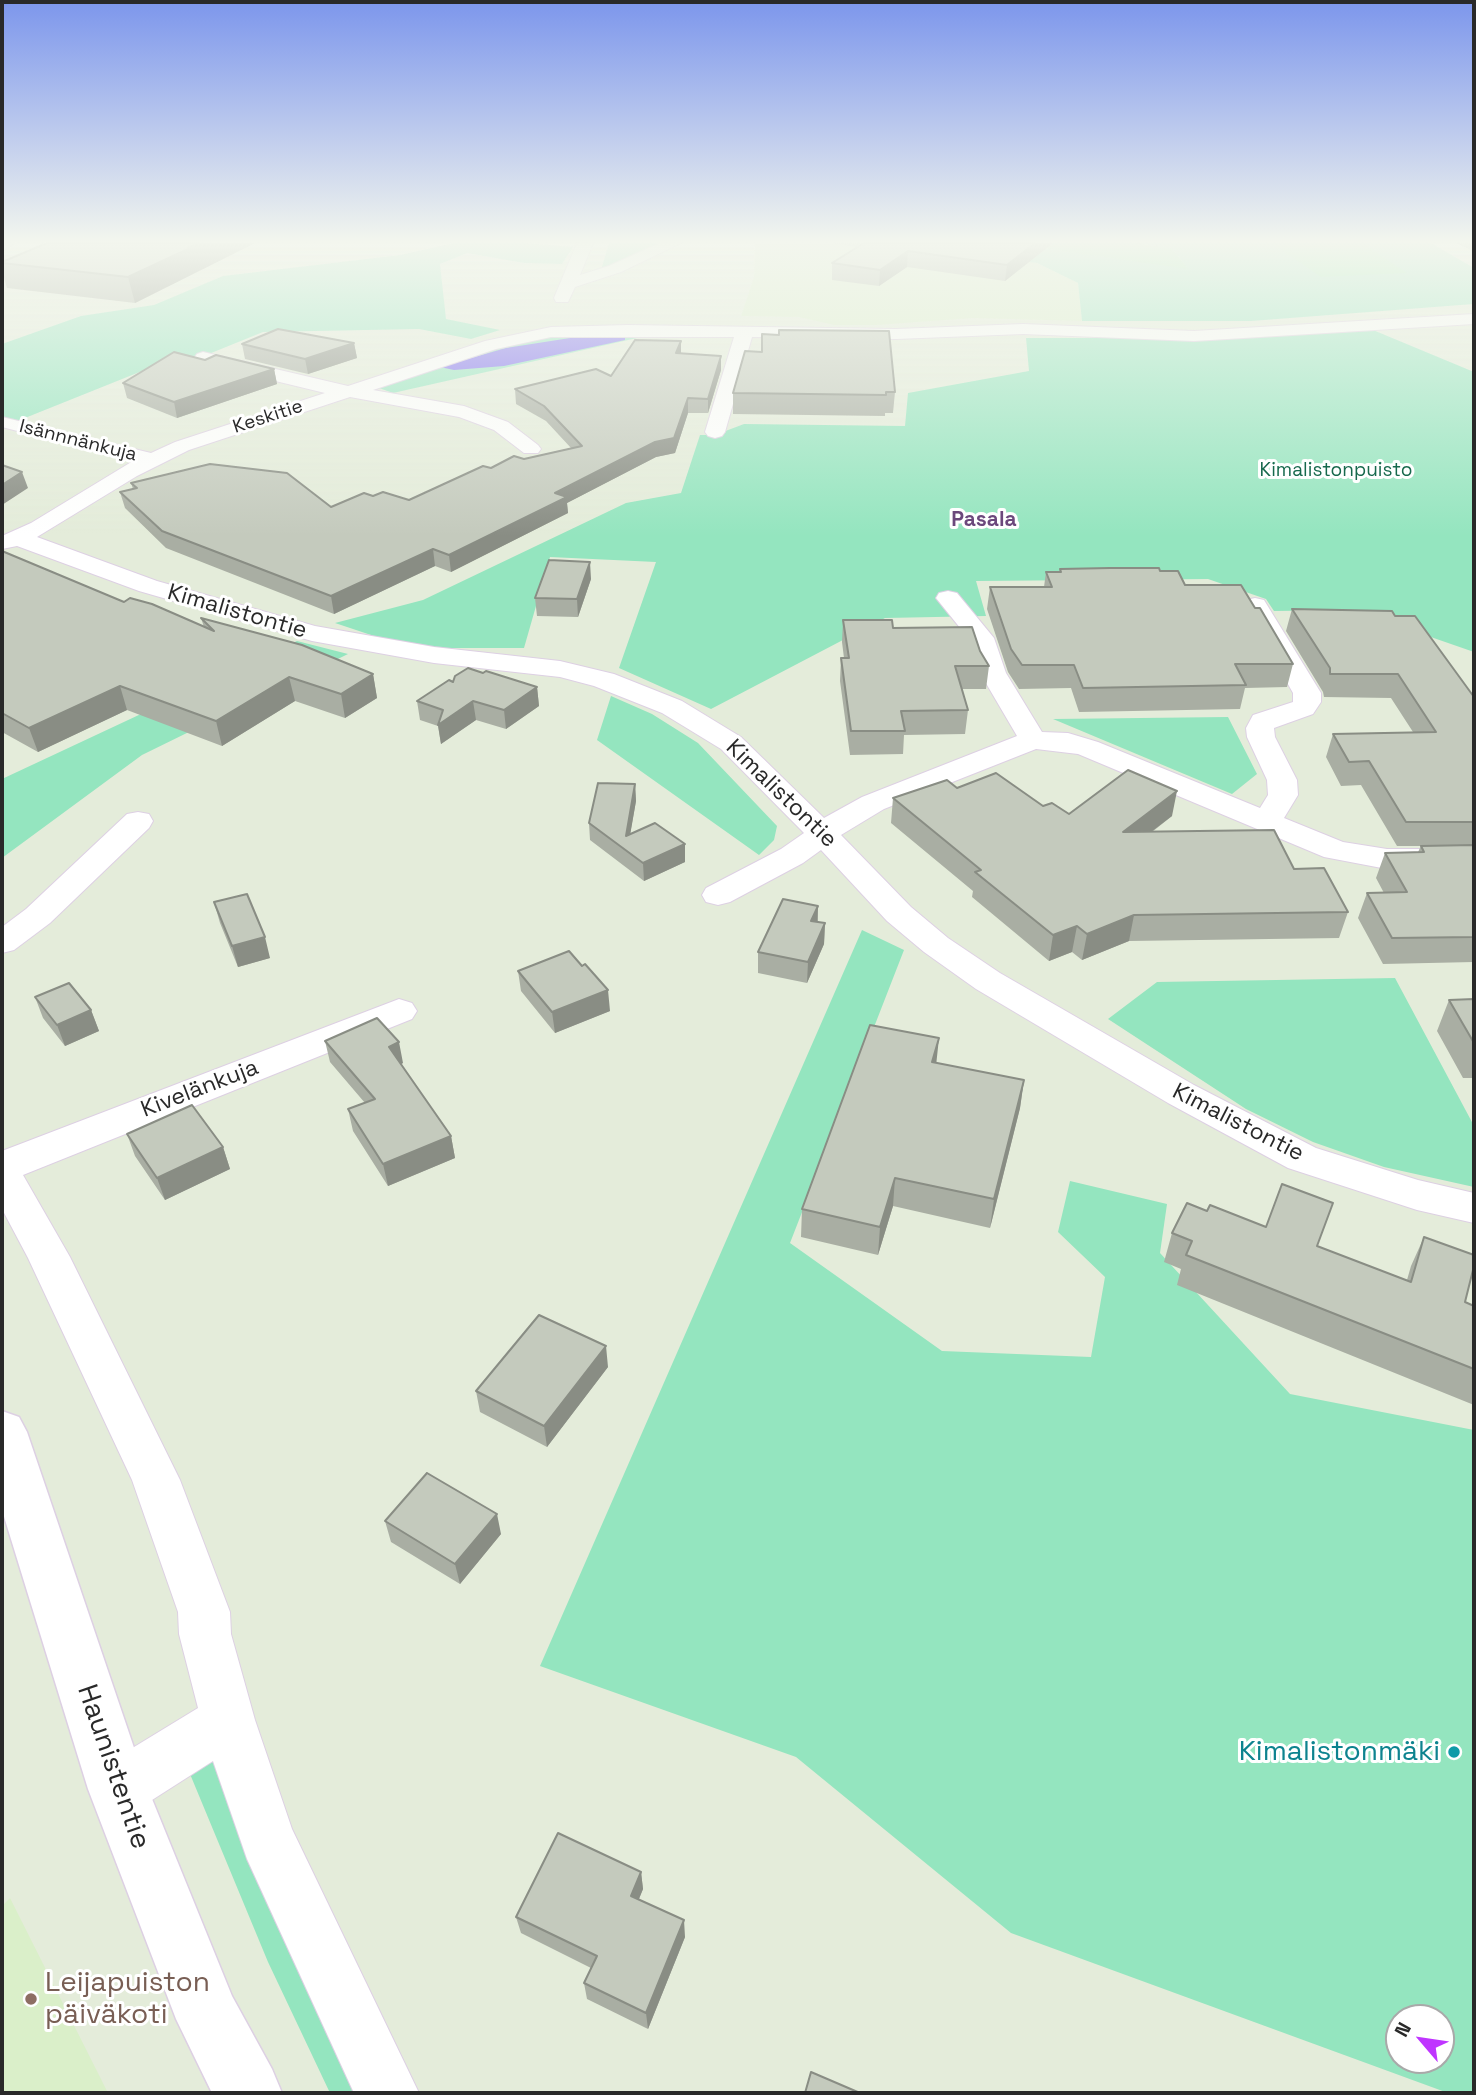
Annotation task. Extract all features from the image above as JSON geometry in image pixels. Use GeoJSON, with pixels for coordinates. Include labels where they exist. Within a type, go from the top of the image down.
{"type":"FeatureCollection","features":[{"type":"Feature","properties":{"kind":"street","name":"Keskitie"},"geometry":{"type":"LineString","coordinates":[[10,541],[80,504],[151,459],[346,391],[511,341]]}},
{"type":"Feature","properties":{"kind":"street"},"geometry":{"type":"LineString","coordinates":[[715,432],[742,341]]}},
{"type":"Feature","properties":{"kind":"street"},"geometry":{"type":"LineString","coordinates":[[203,358],[346,391],[482,418],[501,426],[531,449]]}},
{"type":"Feature","properties":{"kind":"street","name":"Isännnänkuja"},"geometry":{"type":"LineString","coordinates":[[5,422],[151,459]]}},
{"type":"Feature","properties":{"kind":"street","name":"Kimalistontie"},"geometry":{"type":"LineString","coordinates":[[10,541],[184,597],[312,634],[434,655],[560,669],[641,693],[692,718],[731,743],[823,834],[898,914],[936,945],[988,981],[1181,1094],[1302,1158],[1417,1195],[1474,1208]]}},
{"type":"Feature","properties":{"kind":"street"},"geometry":{"type":"LineString","coordinates":[[948,598],[981,638],[993,673],[1033,740]]}},
{"type":"Feature","properties":{"kind":"street"},"geometry":{"type":"LineString","coordinates":[[1255,605],[1307,694],[1307,702],[1303,708],[1263,721],[1260,728],[1261,737],[1282,780],[1283,795],[1266,822]]}},
{"type":"Feature","properties":{"kind":"street"},"geometry":{"type":"LineString","coordinates":[[718,895],[792,856],[846,817],[873,803],[1033,740],[1068,742],[1088,748],[1335,850],[1361,856],[1399,859],[1474,858]]}},
{"type":"Feature","properties":{"kind":"street"},"geometry":{"type":"LineString","coordinates":[[2,943],[38,916],[138,821]]}},
{"type":"Feature","properties":{"kind":"street","name":"Kivelänkuja"},"geometry":{"type":"LineString","coordinates":[[2,1167],[398,1011]]}},
{"type":"Feature","properties":{"kind":"street"},"geometry":{"type":"LineString","coordinates":[[2,1173],[50,1257],[156,1480],[204,1612],[205,1634],[228,1720],[267,1839],[387,2093]]}},
{"type":"Feature","properties":{"kind":"street","name":"Haunistentie"},"geometry":{"type":"LineString","coordinates":[[2,1432],[118,1788],[164,1913],[209,2019],[248,2093]]}},
{"type":"Feature","properties":{"kind":"street"},"geometry":{"type":"LineString","coordinates":[[118,1788],[228,1720]]}},
{"type":"Feature","properties":{"kind":"shaded area"},"geometry":{"type":"Polygon","coordinates":[[[552,341],[621,341],[504,366],[454,370],[440,367],[506,348],[552,341]]]}},
{"type":"Feature","properties":{"kind":"shaded area","name":"Leijapuiston päiväkoti"},"geometry":{"type":"Polygon","coordinates":[[[10,1898],[108,2093],[2,2093],[2,1906],[10,1898]]]}},
{"type":"Feature","properties":{"kind":"green space"},"geometry":{"type":"Polygon","coordinates":[[[11,341],[241,341],[189,362],[172,359],[15,422],[2,422],[2,344],[11,341]]]}},
{"type":"Feature","properties":{"kind":"green space"},"geometry":{"type":"Polygon","coordinates":[[[531,341],[625,341],[393,393],[376,387],[504,345],[531,341]]]}},
{"type":"Feature","properties":{"kind":"green space","name":"Kimalistonpuisto"},"geometry":{"type":"Polygon","coordinates":[[[1026,341],[1399,341],[1474,372],[1474,652],[1353,610],[1274,611],[1266,599],[1208,579],[976,581],[986,616],[885,618],[711,709],[619,668],[656,562],[550,557],[524,648],[438,648],[386,640],[335,623],[423,600],[626,503],[681,493],[700,435],[715,435],[744,424],[905,426],[908,393],[1029,371],[1026,341]]]}},
{"type":"Feature","properties":{"kind":"green space"},"geometry":{"type":"Polygon","coordinates":[[[297,641],[348,654],[142,755],[2,858],[2,779],[297,641]]]}},
{"type":"Feature","properties":{"kind":"green space"},"geometry":{"type":"Polygon","coordinates":[[[611,696],[652,714],[698,743],[777,826],[774,840],[759,855],[597,740],[611,696]]]}},
{"type":"Feature","properties":{"kind":"green space"},"geometry":{"type":"Polygon","coordinates":[[[1228,717],[1257,774],[1232,794],[1053,719],[1228,717]]]}},
{"type":"Feature","properties":{"kind":"green space"},"geometry":{"type":"Polygon","coordinates":[[[862,930],[904,950],[790,1243],[942,1351],[1091,1357],[1105,1277],[1058,1232],[1070,1181],[1167,1204],[1160,1253],[1290,1394],[1474,1430],[1474,2093],[1448,2093],[1396,2074],[1455,2074],[1455,2004],[1385,2004],[1385,2070],[1011,1933],[796,1757],[540,1666],[862,930]]]}},
{"type":"Feature","properties":{"kind":"green space"},"geometry":{"type":"Polygon","coordinates":[[[1395,978],[1473,1124],[1474,1187],[1384,1167],[1313,1142],[1246,1109],[1108,1019],[1157,982],[1395,978]]]}},
{"type":"Feature","properties":{"kind":"green space"},"geometry":{"type":"Polygon","coordinates":[[[212,1744],[295,1946],[361,2093],[330,2093],[268,1962],[190,1774],[212,1744]]]}},
{"type":"Feature","properties":{"kind":"building"},"geometry":{"type":"Polygon","coordinates":[[[250,341],[354,343],[305,359],[242,344],[250,341]]]}},
{"type":"Feature","properties":{"kind":"building"},"geometry":{"type":"Polygon","coordinates":[[[634,341],[681,341],[676,353],[721,356],[708,399],[688,398],[674,438],[655,442],[555,493],[567,497],[449,555],[433,549],[331,596],[162,531],[120,492],[137,488],[131,483],[210,464],[287,473],[331,507],[364,493],[373,496],[383,492],[409,500],[483,466],[491,468],[514,456],[524,459],[582,446],[544,406],[515,389],[596,369],[611,376],[634,341]]]}},
{"type":"Feature","properties":{"kind":"building"},"geometry":{"type":"Polygon","coordinates":[[[762,341],[890,341],[895,392],[886,392],[886,395],[733,393],[745,351],[762,352],[762,341]]]}},
{"type":"Feature","properties":{"kind":"building"},"geometry":{"type":"Polygon","coordinates":[[[174,352],[205,360],[216,355],[274,369],[174,402],[123,383],[174,352]]]}},
{"type":"Feature","properties":{"kind":"building"},"geometry":{"type":"Polygon","coordinates":[[[2,465],[22,472],[2,485],[2,465]]]}},
{"type":"Feature","properties":{"kind":"building"},"geometry":{"type":"Polygon","coordinates":[[[2,551],[124,602],[130,598],[152,604],[214,631],[201,618],[302,645],[373,674],[341,694],[289,677],[216,721],[120,686],[29,728],[2,713],[2,551]]]}},
{"type":"Feature","properties":{"kind":"building"},"geometry":{"type":"Polygon","coordinates":[[[549,560],[590,562],[577,599],[535,598],[549,560]]]}},
{"type":"Feature","properties":{"kind":"building"},"geometry":{"type":"Polygon","coordinates":[[[1159,568],[1160,571],[1178,571],[1185,585],[1241,585],[1255,608],[1260,608],[1293,664],[1235,664],[1246,685],[1083,688],[1074,665],[1022,665],[1011,649],[990,587],[1052,587],[1046,572],[1061,572],[1060,569],[1159,568]]]}},
{"type":"Feature","properties":{"kind":"building"},"geometry":{"type":"Polygon","coordinates":[[[1292,609],[1392,611],[1395,616],[1415,616],[1474,697],[1474,822],[1406,822],[1369,761],[1349,762],[1333,734],[1436,732],[1398,674],[1330,674],[1330,668],[1292,609]]]}},
{"type":"Feature","properties":{"kind":"building"},"geometry":{"type":"Polygon","coordinates":[[[843,620],[892,620],[893,628],[972,627],[980,651],[989,666],[955,666],[968,710],[901,711],[905,731],[851,731],[841,658],[849,658],[843,620]]]}},
{"type":"Feature","properties":{"kind":"building"},"geometry":{"type":"Polygon","coordinates":[[[468,668],[537,687],[504,710],[473,701],[438,725],[443,710],[417,701],[449,680],[453,682],[455,676],[468,668]]]}},
{"type":"Feature","properties":{"kind":"building"},"geometry":{"type":"Polygon","coordinates":[[[1128,770],[1177,791],[1123,832],[1274,830],[1294,869],[1324,868],[1348,912],[1134,915],[1087,934],[1077,926],[1053,935],[975,872],[981,870],[893,798],[947,780],[957,788],[996,773],[1043,806],[1052,803],[1069,814],[1128,770]]]}},
{"type":"Feature","properties":{"kind":"building"},"geometry":{"type":"Polygon","coordinates":[[[598,783],[635,784],[626,836],[655,823],[685,844],[643,863],[589,823],[598,783]]]}},
{"type":"Feature","properties":{"kind":"building"},"geometry":{"type":"Polygon","coordinates":[[[1474,845],[1474,937],[1392,938],[1367,893],[1407,892],[1385,853],[1424,852],[1421,846],[1474,845]]]}},
{"type":"Feature","properties":{"kind":"building"},"geometry":{"type":"Polygon","coordinates":[[[247,894],[265,937],[232,946],[214,902],[247,894]]]}},
{"type":"Feature","properties":{"kind":"building"},"geometry":{"type":"Polygon","coordinates":[[[783,899],[818,906],[811,921],[825,923],[808,962],[758,952],[783,899]]]}},
{"type":"Feature","properties":{"kind":"building"},"geometry":{"type":"Polygon","coordinates":[[[569,951],[582,966],[585,964],[608,990],[552,1012],[518,971],[569,951]]]}},
{"type":"Feature","properties":{"kind":"building"},"geometry":{"type":"Polygon","coordinates":[[[69,983],[91,1010],[57,1025],[35,997],[69,983]]]}},
{"type":"Feature","properties":{"kind":"building"},"geometry":{"type":"Polygon","coordinates":[[[1474,999],[1474,1043],[1449,1000],[1474,999]]]}},
{"type":"Feature","properties":{"kind":"building"},"geometry":{"type":"Polygon","coordinates":[[[377,1018],[399,1042],[389,1047],[451,1136],[383,1164],[348,1109],[375,1099],[325,1041],[377,1018]]]}},
{"type":"Feature","properties":{"kind":"building"},"geometry":{"type":"Polygon","coordinates":[[[870,1025],[939,1038],[932,1062],[1024,1080],[994,1199],[895,1178],[880,1227],[802,1209],[870,1025]]]}},
{"type":"Feature","properties":{"kind":"building"},"geometry":{"type":"Polygon","coordinates":[[[192,1105],[223,1147],[157,1178],[127,1134],[192,1105]]]}},
{"type":"Feature","properties":{"kind":"building"},"geometry":{"type":"Polygon","coordinates":[[[1282,1184],[1333,1203],[1317,1246],[1411,1282],[1424,1237],[1474,1255],[1465,1302],[1474,1306],[1474,1369],[1186,1255],[1192,1241],[1172,1233],[1187,1203],[1207,1211],[1210,1205],[1266,1227],[1282,1184]]]}},
{"type":"Feature","properties":{"kind":"building"},"geometry":{"type":"Polygon","coordinates":[[[539,1315],[606,1346],[544,1426],[476,1391],[539,1315]]]}},
{"type":"Feature","properties":{"kind":"building"},"geometry":{"type":"Polygon","coordinates":[[[427,1473],[497,1514],[455,1564],[385,1521],[427,1473]]]}},
{"type":"Feature","properties":{"kind":"building"},"geometry":{"type":"Polygon","coordinates":[[[558,1833],[641,1872],[631,1896],[684,1920],[646,2013],[584,1983],[597,1956],[516,1917],[558,1833]]]}},
{"type":"Feature","properties":{"kind":"building"},"geometry":{"type":"Polygon","coordinates":[[[811,2072],[860,2093],[805,2093],[811,2072]]]}},
{"type":"Feature","properties":{"kind":"place","name":"Kimalistonmäki"},"geometry":{"type":"Point","coordinates":[1454,1752]}},
{"type":"Feature","properties":{"kind":"place","name":"Leijapuiston päiväkoti"},"geometry":{"type":"Point","coordinates":[31,1999]}},
{"type":"Feature","properties":{"kind":"district","name":"Pasala"},"geometry":{"type":"Point","coordinates":[984,520]}}]}
